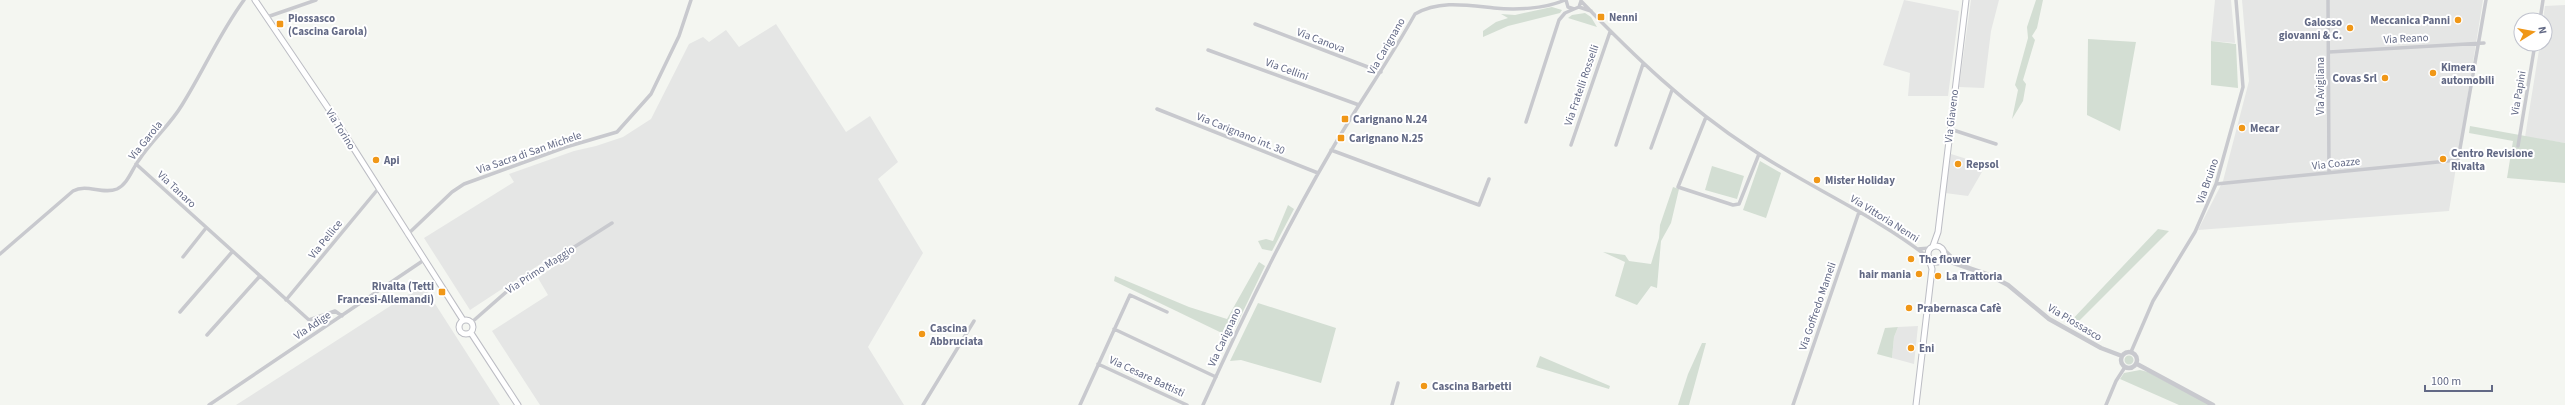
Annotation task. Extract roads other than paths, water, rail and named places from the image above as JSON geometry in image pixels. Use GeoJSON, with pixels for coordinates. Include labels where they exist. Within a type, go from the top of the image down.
{"type":"FeatureCollection","features":[{"type":"Feature","properties":{"kind":"main road","name":"Via Torino"},"geometry":{"type":"LineString","coordinates":[[255,0],[424,260]]}},
{"type":"Feature","properties":{"kind":"main road","name":"Via Giaveno"},"geometry":{"type":"LineString","coordinates":[[1916,405],[1932,269],[1929,258],[1938,232],[1966,0]]}},
{"type":"Feature","properties":{"kind":"main road","name":"Via Giaveno"},"geometry":{"type":"LineString","coordinates":[[1938,232],[1941,248],[1940,260]]}},
{"type":"Feature","properties":{"kind":"main road"},"geometry":{"type":"LineString","coordinates":[[1932,247],[1941,248]]}},
{"type":"Feature","properties":{"kind":"main road"},"geometry":{"type":"LineString","coordinates":[[1929,258],[1940,260]]}},
{"type":"Feature","properties":{"kind":"main road"},"geometry":{"type":"LineString","coordinates":[[424,260],[463,320],[472,322],[474,328],[470,333],[465,334],[459,330],[459,325],[463,320]]}},
{"type":"Feature","properties":{"kind":"main road"},"geometry":{"type":"LineString","coordinates":[[1932,269],[1940,260]]}},
{"type":"Feature","properties":{"kind":"main road"},"geometry":{"type":"LineString","coordinates":[[470,333],[518,405]]}},
{"type":"Feature","properties":{"kind":"street","name":"Via Garola"},"geometry":{"type":"LineString","coordinates":[[0,254],[73,191],[79,188],[107,190],[117,189],[127,180],[136,164],[176,115],[215,43],[244,0]]}},
{"type":"Feature","properties":{"kind":"street"},"geometry":{"type":"LineString","coordinates":[[266,17],[316,0]]}},
{"type":"Feature","properties":{"kind":"street","name":"Via Sacra di San Michele"},"geometry":{"type":"LineString","coordinates":[[407,235],[452,192],[464,184],[566,147],[617,132],[651,94],[679,36],[691,0]]}},
{"type":"Feature","properties":{"kind":"street"},"geometry":{"type":"LineString","coordinates":[[1526,122],[1559,20],[1565,13],[1579,7],[1581,0]]}},
{"type":"Feature","properties":{"kind":"street","name":"Via Vittoria Nenni"},"geometry":{"type":"LineString","coordinates":[[1581,0],[1610,32],[1643,64],[1672,90],[1706,117],[1759,154],[1859,212],[1918,249],[1929,258]]}},
{"type":"Feature","properties":{"kind":"street","name":"Via Bruino"},"geometry":{"type":"LineString","coordinates":[[2131,352],[2153,301],[2195,232],[2216,184],[2243,88],[2236,0]]}},
{"type":"Feature","properties":{"kind":"street","name":"Via Avigliana"},"geometry":{"type":"LineString","coordinates":[[2328,0],[2329,173]]}},
{"type":"Feature","properties":{"kind":"street"},"geometry":{"type":"LineString","coordinates":[[2459,170],[2458,160],[2486,0]]}},
{"type":"Feature","properties":{"kind":"street"},"geometry":{"type":"LineString","coordinates":[[2541,12],[2543,0]]}},
{"type":"Feature","properties":{"kind":"street","name":"Via Carignano"},"geometry":{"type":"LineString","coordinates":[[1203,405],[1246,311],[1318,173],[1359,105],[1381,72],[1414,14],[1424,6],[1447,1],[1494,8],[1520,8],[1566,3]]}},
{"type":"Feature","properties":{"kind":"street"},"geometry":{"type":"LineString","coordinates":[[1566,3],[1574,9]]}},
{"type":"Feature","properties":{"kind":"street"},"geometry":{"type":"LineString","coordinates":[[1565,13],[1566,3]]}},
{"type":"Feature","properties":{"kind":"street","name":"Via Vittoria Nenni"},"geometry":{"type":"LineString","coordinates":[[1579,7],[1590,11]]}},
{"type":"Feature","properties":{"kind":"street","name":"Via Canova"},"geometry":{"type":"LineString","coordinates":[[1255,24],[1381,72]]}},
{"type":"Feature","properties":{"kind":"street","name":"Via Fratelli Rosselli"},"geometry":{"type":"LineString","coordinates":[[1571,145],[1610,32]]}},
{"type":"Feature","properties":{"kind":"street","name":"Via Reano"},"geometry":{"type":"LineString","coordinates":[[2329,52],[2484,43]]}},
{"type":"Feature","properties":{"kind":"street","name":"Via Cellini"},"geometry":{"type":"LineString","coordinates":[[1208,50],[1359,105]]}},
{"type":"Feature","properties":{"kind":"street","name":"Via Papini"},"geometry":{"type":"LineString","coordinates":[[2518,146],[2535,52]]}},
{"type":"Feature","properties":{"kind":"street"},"geometry":{"type":"LineString","coordinates":[[1616,145],[1643,64]]}},
{"type":"Feature","properties":{"kind":"street"},"geometry":{"type":"LineString","coordinates":[[1651,148],[1672,90]]}},
{"type":"Feature","properties":{"kind":"street","name":"Via Carignano int. 30"},"geometry":{"type":"LineString","coordinates":[[1157,109],[1318,173]]}},
{"type":"Feature","properties":{"kind":"street"},"geometry":{"type":"LineString","coordinates":[[1706,117],[1678,187],[1733,205],[1739,204],[1759,154]]}},
{"type":"Feature","properties":{"kind":"street"},"geometry":{"type":"LineString","coordinates":[[1950,129],[1996,144]]}},
{"type":"Feature","properties":{"kind":"street"},"geometry":{"type":"LineString","coordinates":[[1331,150],[1479,205],[1489,179]]}},
{"type":"Feature","properties":{"kind":"street","name":"Via Coazze"},"geometry":{"type":"LineString","coordinates":[[2216,184],[2458,160]]}},
{"type":"Feature","properties":{"kind":"street","name":"Via Tanaro"},"geometry":{"type":"LineString","coordinates":[[136,164],[309,320],[335,311],[342,316]]}},
{"type":"Feature","properties":{"kind":"street","name":"Via Pellice"},"geometry":{"type":"LineString","coordinates":[[286,300],[378,188]]}},
{"type":"Feature","properties":{"kind":"street","name":"Via Goffredo Mameli"},"geometry":{"type":"LineString","coordinates":[[1793,405],[1859,212]]}},
{"type":"Feature","properties":{"kind":"street","name":"Via Primo Maggio"},"geometry":{"type":"LineString","coordinates":[[472,322],[513,286],[612,223]]}},
{"type":"Feature","properties":{"kind":"street"},"geometry":{"type":"LineString","coordinates":[[183,256],[206,228]]}},
{"type":"Feature","properties":{"kind":"street","name":"Via Vittoria Nenni"},"geometry":{"type":"LineString","coordinates":[[1918,249],[1932,247]]}},
{"type":"Feature","properties":{"kind":"street","name":"Via Piossasco"},"geometry":{"type":"LineString","coordinates":[[1941,248],[1960,264]]}},
{"type":"Feature","properties":{"kind":"street"},"geometry":{"type":"LineString","coordinates":[[180,312],[232,252]]}},
{"type":"Feature","properties":{"kind":"street","name":"Via Adige"},"geometry":{"type":"LineString","coordinates":[[209,405],[424,260]]}},
{"type":"Feature","properties":{"kind":"street","name":"Via Piossasco"},"geometry":{"type":"LineString","coordinates":[[1940,260],[1960,264],[2008,285],[2049,319],[2094,344],[2122,356]]}},
{"type":"Feature","properties":{"kind":"street"},"geometry":{"type":"LineString","coordinates":[[207,335],[260,276]]}},
{"type":"Feature","properties":{"kind":"street"},"geometry":{"type":"LineString","coordinates":[[1080,405],[1130,295],[1167,312]]}},
{"type":"Feature","properties":{"kind":"street"},"geometry":{"type":"LineString","coordinates":[[923,405],[974,322]]}},
{"type":"Feature","properties":{"kind":"street"},"geometry":{"type":"LineString","coordinates":[[1114,329],[1216,377]]}},
{"type":"Feature","properties":{"kind":"street"},"geometry":{"type":"LineString","coordinates":[[2131,352],[2137,357],[2137,364],[2133,368],[2125,367],[2122,364],[2122,356],[2131,352]]}},
{"type":"Feature","properties":{"kind":"street","name":"Via Cesare Battisti"},"geometry":{"type":"LineString","coordinates":[[1098,364],[1187,405]]}},
{"type":"Feature","properties":{"kind":"street"},"geometry":{"type":"LineString","coordinates":[[2137,364],[2214,405]]}},
{"type":"Feature","properties":{"kind":"street"},"geometry":{"type":"LineString","coordinates":[[2106,405],[2116,380],[2125,367]]}},
{"type":"Feature","properties":{"kind":"street"},"geometry":{"type":"LineString","coordinates":[[1392,405],[1398,383]]}},
{"type":"Feature","properties":{"kind":"place","name":"Nenni"},"geometry":{"type":"Point","coordinates":[1601,17]}},
{"type":"Feature","properties":{"kind":"place","name":"Meccanica Panni"},"geometry":{"type":"Point","coordinates":[2458,20]}},
{"type":"Feature","properties":{"kind":"place","name":"Piossasco (Cascina Garola)"},"geometry":{"type":"Point","coordinates":[280,24]}},
{"type":"Feature","properties":{"kind":"place","name":"Galosso giovanni & C."},"geometry":{"type":"Point","coordinates":[2350,28]}},
{"type":"Feature","properties":{"kind":"place","name":"Kimera automobili"},"geometry":{"type":"Point","coordinates":[2433,73]}},
{"type":"Feature","properties":{"kind":"place","name":"Covas Srl"},"geometry":{"type":"Point","coordinates":[2385,78]}},
{"type":"Feature","properties":{"kind":"place","name":"Carignano N.24"},"geometry":{"type":"Point","coordinates":[1345,119]}},
{"type":"Feature","properties":{"kind":"place","name":"Mecar"},"geometry":{"type":"Point","coordinates":[2242,128]}},
{"type":"Feature","properties":{"kind":"place","name":"Carignano N.25"},"geometry":{"type":"Point","coordinates":[1341,138]}},
{"type":"Feature","properties":{"kind":"place","name":"Centro Revisione Rivalta"},"geometry":{"type":"Point","coordinates":[2443,159]}},
{"type":"Feature","properties":{"kind":"place","name":"Api"},"geometry":{"type":"Point","coordinates":[376,160]}},
{"type":"Feature","properties":{"kind":"place","name":"Repsol"},"geometry":{"type":"Point","coordinates":[1958,164]}},
{"type":"Feature","properties":{"kind":"place","name":"Mister Holiday"},"geometry":{"type":"Point","coordinates":[1817,180]}},
{"type":"Feature","properties":{"kind":"place","name":"The flower"},"geometry":{"type":"Point","coordinates":[1911,259]}},
{"type":"Feature","properties":{"kind":"place","name":"hair mania"},"geometry":{"type":"Point","coordinates":[1919,274]}},
{"type":"Feature","properties":{"kind":"place","name":"La Trattoria"},"geometry":{"type":"Point","coordinates":[1938,276]}},
{"type":"Feature","properties":{"kind":"place","name":"Rivalta (Tetti Francesi-Allemandi)"},"geometry":{"type":"Point","coordinates":[442,292]}},
{"type":"Feature","properties":{"kind":"place","name":"Prabernasca Cafè"},"geometry":{"type":"Point","coordinates":[1909,308]}},
{"type":"Feature","properties":{"kind":"place","name":"Cascina Abbruciata"},"geometry":{"type":"Point","coordinates":[922,334]}},
{"type":"Feature","properties":{"kind":"place","name":"Eni"},"geometry":{"type":"Point","coordinates":[1911,348]}},
{"type":"Feature","properties":{"kind":"place","name":"Cascina Barbetti"},"geometry":{"type":"Point","coordinates":[1424,386]}}]}
